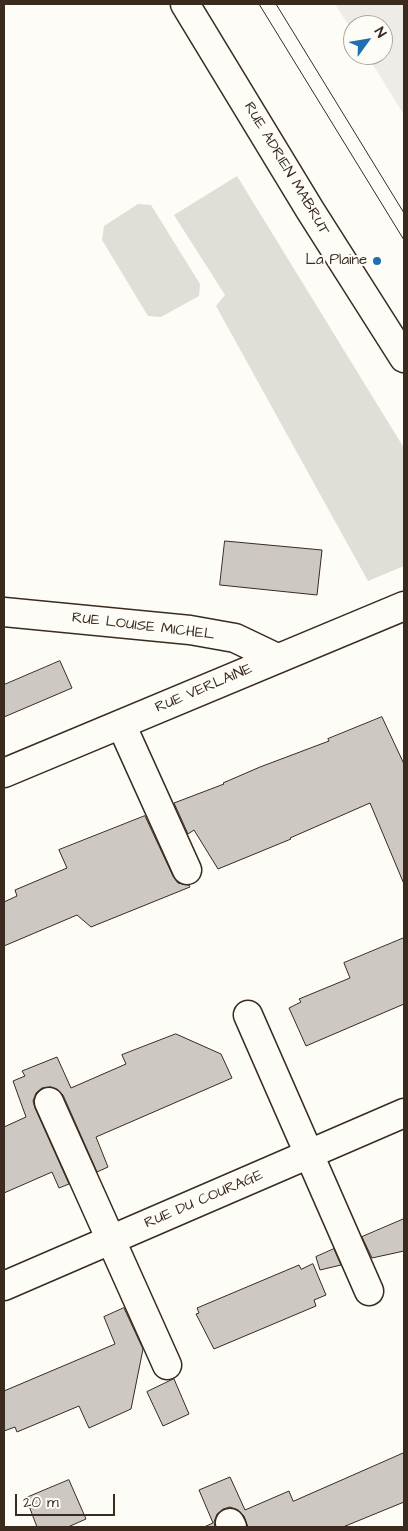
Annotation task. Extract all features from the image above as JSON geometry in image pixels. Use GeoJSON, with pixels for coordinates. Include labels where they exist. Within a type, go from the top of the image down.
{"type":"FeatureCollection","features":[{"type":"Feature","properties":{"kind":"street","name":"RUE ADRIEN MABRUT"},"geometry":{"type":"LineString","coordinates":[[185,4],[310,210],[404,358]]}},
{"type":"Feature","properties":{"kind":"street","name":"RUE VERLAINE"},"geometry":{"type":"LineString","coordinates":[[4,773],[404,606]]}},
{"type":"Feature","properties":{"kind":"street","name":"RUE LOUISE MICHEL"},"geometry":{"type":"LineString","coordinates":[[4,612],[190,630],[235,638],[277,658]]}},
{"type":"Feature","properties":{"kind":"street"},"geometry":{"type":"LineString","coordinates":[[121,724],[187,870]]}},
{"type":"Feature","properties":{"kind":"street"},"geometry":{"type":"LineString","coordinates":[[248,1015],[369,1291]]}},
{"type":"Feature","properties":{"kind":"street"},"geometry":{"type":"LineString","coordinates":[[49,1102],[167,1365]]}},
{"type":"Feature","properties":{"kind":"street","name":"RUE DU COURAGE"},"geometry":{"type":"LineString","coordinates":[[4,1286],[404,1113]]}},
{"type":"Feature","properties":{"kind":"shaded area"},"geometry":{"type":"Polygon","coordinates":[[[335,4],[404,4],[404,115],[373,65],[393,65],[393,15],[343,16],[335,4]]]}},
{"type":"Feature","properties":{"kind":"shaded area"},"geometry":{"type":"Polygon","coordinates":[[[237,176],[404,448],[404,566],[368,581],[216,306],[225,295],[174,215],[237,176]]]}},
{"type":"Feature","properties":{"kind":"shaded area"},"geometry":{"type":"Polygon","coordinates":[[[138,204],[151,205],[200,284],[199,296],[161,317],[148,316],[102,240],[104,226],[138,204]]]}},
{"type":"Feature","properties":{"kind":"building"},"geometry":{"type":"Polygon","coordinates":[[[225,541],[322,550],[317,595],[220,585],[225,541]]]}},
{"type":"Feature","properties":{"kind":"building"},"geometry":{"type":"Polygon","coordinates":[[[60,661],[72,688],[4,717],[4,685],[60,661]]]}},
{"type":"Feature","properties":{"kind":"building"},"geometry":{"type":"Polygon","coordinates":[[[382,717],[404,764],[404,884],[370,803],[291,839],[218,869],[194,830],[188,834],[174,803],[329,741],[328,739],[382,717]]]}},
{"type":"Feature","properties":{"kind":"building"},"geometry":{"type":"Polygon","coordinates":[[[145,816],[173,876],[178,883],[189,885],[190,887],[91,927],[77,915],[4,946],[4,902],[17,896],[15,890],[67,868],[59,850],[145,816]]]}},
{"type":"Feature","properties":{"kind":"building"},"geometry":{"type":"Polygon","coordinates":[[[404,938],[404,1004],[306,1046],[289,1008],[301,1002],[299,999],[350,978],[344,963],[404,938]]]}},
{"type":"Feature","properties":{"kind":"building"},"geometry":{"type":"Polygon","coordinates":[[[176,1034],[221,1054],[232,1078],[96,1137],[108,1167],[97,1172],[63,1095],[51,1087],[42,1088],[36,1093],[33,1101],[69,1184],[59,1188],[52,1172],[4,1193],[4,1127],[26,1117],[13,1081],[25,1076],[22,1071],[57,1057],[71,1088],[126,1064],[122,1055],[176,1034]]]}},
{"type":"Feature","properties":{"kind":"building"},"geometry":{"type":"Polygon","coordinates":[[[404,1219],[404,1251],[372,1258],[362,1237],[404,1219]]]}},
{"type":"Feature","properties":{"kind":"building"},"geometry":{"type":"Polygon","coordinates":[[[334,1249],[341,1265],[320,1270],[316,1257],[334,1249]]]}},
{"type":"Feature","properties":{"kind":"building"},"geometry":{"type":"Polygon","coordinates":[[[313,1264],[326,1295],[314,1300],[316,1306],[214,1349],[196,1314],[199,1313],[197,1308],[299,1265],[301,1269],[313,1264]]]}},
{"type":"Feature","properties":{"kind":"building"},"geometry":{"type":"Polygon","coordinates":[[[124,1308],[143,1349],[131,1409],[89,1428],[79,1406],[17,1432],[15,1427],[4,1431],[4,1391],[115,1344],[104,1317],[124,1308]]]}},
{"type":"Feature","properties":{"kind":"building"},"geometry":{"type":"Polygon","coordinates":[[[174,1379],[189,1414],[163,1426],[147,1392],[174,1379]]]}},
{"type":"Feature","properties":{"kind":"building"},"geometry":{"type":"Polygon","coordinates":[[[404,1453],[404,1502],[343,1527],[248,1527],[244,1516],[238,1510],[230,1507],[223,1509],[217,1514],[214,1522],[215,1527],[204,1527],[213,1523],[199,1490],[230,1477],[245,1510],[289,1491],[293,1501],[404,1453]]]}},
{"type":"Feature","properties":{"kind":"building"},"geometry":{"type":"Polygon","coordinates":[[[69,1480],[86,1519],[68,1527],[37,1527],[26,1498],[69,1480]]]}},
{"type":"Feature","properties":{"kind":"tram line"},"geometry":{"type":"LineString","coordinates":[[259,4],[404,240]]}},
{"type":"Feature","properties":{"kind":"tram line"},"geometry":{"type":"LineString","coordinates":[[276,4],[404,213]]}},
{"type":"Feature","properties":{"kind":"place","name":"La Plaine"},"geometry":{"type":"Point","coordinates":[377,261]}}]}
